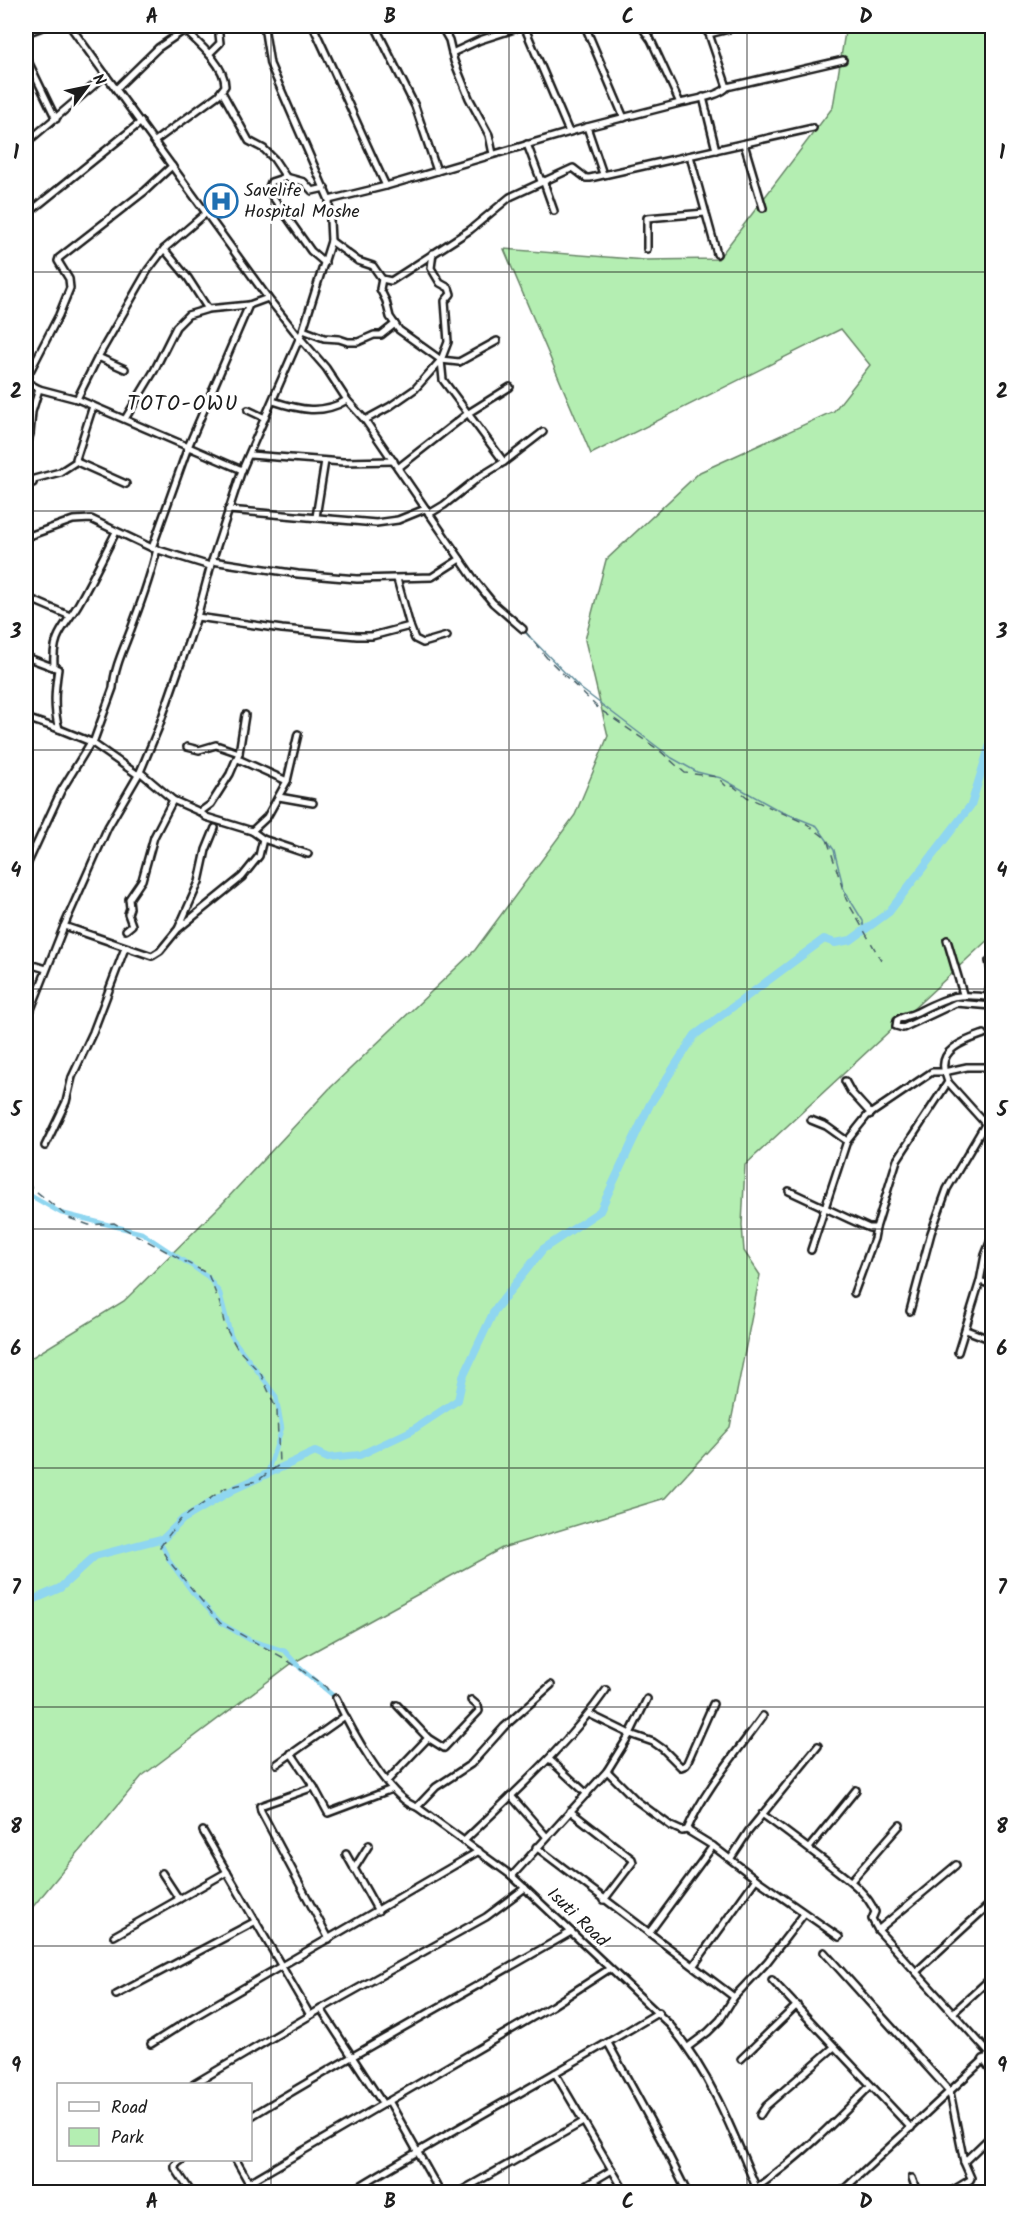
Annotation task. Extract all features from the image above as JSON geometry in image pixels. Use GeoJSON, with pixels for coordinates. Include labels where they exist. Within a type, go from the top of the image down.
{"type":"FeatureCollection","features":[{"type":"Feature","properties":{"kind":"street"},"geometry":{"type":"LineString","coordinates":[[26,33],[45,26]]}},
{"type":"Feature","properties":{"kind":"street"},"geometry":{"type":"LineString","coordinates":[[70,26],[268,298],[326,368],[347,400],[365,420],[476,582],[493,603],[523,629]]}},
{"type":"Feature","properties":{"kind":"street"},"geometry":{"type":"LineString","coordinates":[[209,54],[220,43],[218,26]]}},
{"type":"Feature","properties":{"kind":"street"},"geometry":{"type":"LineString","coordinates":[[26,1022],[28,1009],[108,827],[139,774],[158,729],[197,617],[211,563],[242,470],[303,330],[331,241],[329,200],[270,64],[264,26]]}},
{"type":"Feature","properties":{"kind":"street"},"geometry":{"type":"LineString","coordinates":[[313,26],[387,186]]}},
{"type":"Feature","properties":{"kind":"street"},"geometry":{"type":"LineString","coordinates":[[375,26],[415,106],[437,171]]}},
{"type":"Feature","properties":{"kind":"street"},"geometry":{"type":"LineString","coordinates":[[441,26],[450,40],[452,53],[470,98],[489,135],[493,154]]}},
{"type":"Feature","properties":{"kind":"street"},"geometry":{"type":"LineString","coordinates":[[452,53],[480,40],[524,26],[569,132]]}},
{"type":"Feature","properties":{"kind":"street"},"geometry":{"type":"LineString","coordinates":[[585,26],[624,118]]}},
{"type":"Feature","properties":{"kind":"street"},"geometry":{"type":"LineString","coordinates":[[641,26],[651,40],[680,103]]}},
{"type":"Feature","properties":{"kind":"street"},"geometry":{"type":"LineString","coordinates":[[702,26],[709,34],[727,87]]}},
{"type":"Feature","properties":{"kind":"street"},"geometry":{"type":"LineString","coordinates":[[709,34],[741,26]]}},
{"type":"Feature","properties":{"kind":"street"},"geometry":{"type":"LineString","coordinates":[[117,88],[181,28],[209,54],[224,76],[225,86],[222,92],[155,141]]}},
{"type":"Feature","properties":{"kind":"street"},"geometry":{"type":"LineString","coordinates":[[26,57],[56,119]]}},
{"type":"Feature","properties":{"kind":"street"},"geometry":{"type":"LineString","coordinates":[[329,200],[387,186],[569,132],[703,97],[724,91],[727,87],[843,60]]}},
{"type":"Feature","properties":{"kind":"street"},"geometry":{"type":"LineString","coordinates":[[26,143],[106,75]]}},
{"type":"Feature","properties":{"kind":"street"},"geometry":{"type":"LineString","coordinates":[[222,92],[249,141],[264,149],[286,177]]}},
{"type":"Feature","properties":{"kind":"street"},"geometry":{"type":"LineString","coordinates":[[703,97],[716,150]]}},
{"type":"Feature","properties":{"kind":"street"},"geometry":{"type":"LineString","coordinates":[[26,215],[141,122]]}},
{"type":"Feature","properties":{"kind":"street"},"geometry":{"type":"LineString","coordinates":[[587,127],[603,174]]}},
{"type":"Feature","properties":{"kind":"street"},"geometry":{"type":"LineString","coordinates":[[331,241],[358,261],[373,266],[382,279],[391,281],[470,230],[510,197],[573,168],[586,178],[813,128]]}},
{"type":"Feature","properties":{"kind":"street"},"geometry":{"type":"LineString","coordinates":[[527,144],[554,211]]}},
{"type":"Feature","properties":{"kind":"street"},"geometry":{"type":"LineString","coordinates":[[744,144],[763,208]]}},
{"type":"Feature","properties":{"kind":"street"},"geometry":{"type":"LineString","coordinates":[[690,156],[717,254]]}},
{"type":"Feature","properties":{"kind":"street"},"geometry":{"type":"LineString","coordinates":[[172,166],[146,191],[59,258],[69,279],[70,288],[26,380],[39,389],[77,399],[242,470]]}},
{"type":"Feature","properties":{"kind":"street"},"geometry":{"type":"LineString","coordinates":[[325,188],[312,191],[304,182],[286,177],[271,182],[268,190],[311,251],[325,263]]}},
{"type":"Feature","properties":{"kind":"street"},"geometry":{"type":"LineString","coordinates":[[77,399],[98,357],[148,270],[164,249],[206,213]]}},
{"type":"Feature","properties":{"kind":"street"},"geometry":{"type":"LineString","coordinates":[[648,249],[647,218],[705,213]]}},
{"type":"Feature","properties":{"kind":"street"},"geometry":{"type":"LineString","coordinates":[[164,249],[188,278],[208,309]]}},
{"type":"Feature","properties":{"kind":"street"},"geometry":{"type":"LineString","coordinates":[[431,268],[433,252]]}},
{"type":"Feature","properties":{"kind":"street"},"geometry":{"type":"LineString","coordinates":[[365,420],[415,389],[441,360],[448,342],[445,301],[451,294],[449,288],[440,283],[431,268],[421,262]]}},
{"type":"Feature","properties":{"kind":"street"},"geometry":{"type":"LineString","coordinates":[[382,279],[380,288],[387,301],[390,317],[395,324],[404,335],[418,342],[441,360],[459,362],[496,341]]}},
{"type":"Feature","properties":{"kind":"street"},"geometry":{"type":"LineString","coordinates":[[125,419],[154,371],[176,327],[188,315],[208,309],[249,305],[268,298]]}},
{"type":"Feature","properties":{"kind":"street"},"geometry":{"type":"LineString","coordinates":[[26,867],[61,791],[92,743],[149,582],[154,548],[188,447],[249,305]]}},
{"type":"Feature","properties":{"kind":"street"},"geometry":{"type":"LineString","coordinates":[[303,330],[324,338],[358,342],[374,335],[381,335],[395,324]]}},
{"type":"Feature","properties":{"kind":"street"},"geometry":{"type":"LineString","coordinates":[[98,357],[125,369]]}},
{"type":"Feature","properties":{"kind":"street"},"geometry":{"type":"LineString","coordinates":[[441,360],[443,380],[504,462]]}},
{"type":"Feature","properties":{"kind":"street"},"geometry":{"type":"LineString","coordinates":[[398,468],[467,414],[510,387]]}},
{"type":"Feature","properties":{"kind":"street"},"geometry":{"type":"LineString","coordinates":[[26,448],[39,389]]}},
{"type":"Feature","properties":{"kind":"street"},"geometry":{"type":"LineString","coordinates":[[273,401],[295,408],[317,411],[328,409],[347,400]]}},
{"type":"Feature","properties":{"kind":"street"},"geometry":{"type":"LineString","coordinates":[[33,483],[34,479],[49,473],[60,472],[77,461],[93,406]]}},
{"type":"Feature","properties":{"kind":"street"},"geometry":{"type":"LineString","coordinates":[[248,411],[265,418]]}},
{"type":"Feature","properties":{"kind":"street"},"geometry":{"type":"LineString","coordinates":[[228,510],[376,523],[398,520],[444,505],[543,432]]}},
{"type":"Feature","properties":{"kind":"street"},"geometry":{"type":"LineString","coordinates":[[250,455],[325,461],[393,461]]}},
{"type":"Feature","properties":{"kind":"street"},"geometry":{"type":"LineString","coordinates":[[77,461],[126,484]]}},
{"type":"Feature","properties":{"kind":"street"},"geometry":{"type":"LineString","coordinates":[[316,517],[325,461]]}},
{"type":"Feature","properties":{"kind":"street"},"geometry":{"type":"LineString","coordinates":[[26,537],[73,520],[91,519],[154,548],[211,563],[357,579],[432,577],[460,559]]}},
{"type":"Feature","properties":{"kind":"street"},"geometry":{"type":"LineString","coordinates":[[54,667],[53,656],[60,629],[79,604],[116,532]]}},
{"type":"Feature","properties":{"kind":"street"},"geometry":{"type":"LineString","coordinates":[[397,579],[415,639],[423,643],[447,636]]}},
{"type":"Feature","properties":{"kind":"street"},"geometry":{"type":"LineString","coordinates":[[26,597],[70,616]]}},
{"type":"Feature","properties":{"kind":"street"},"geometry":{"type":"LineString","coordinates":[[197,617],[282,629],[357,636],[372,636],[410,626]]}},
{"type":"Feature","properties":{"kind":"street"},"geometry":{"type":"LineString","coordinates":[[26,657],[58,669],[55,696],[59,729]]}},
{"type":"Feature","properties":{"kind":"street"},"geometry":{"type":"LineString","coordinates":[[201,812],[211,804],[239,756],[245,715]]}},
{"type":"Feature","properties":{"kind":"street"},"geometry":{"type":"LineString","coordinates":[[26,718],[92,743],[174,800],[201,812],[206,817],[252,831],[263,839],[308,854]]}},
{"type":"Feature","properties":{"kind":"street"},"geometry":{"type":"LineString","coordinates":[[252,831],[267,817],[279,796],[286,781],[298,734]]}},
{"type":"Feature","properties":{"kind":"street"},"geometry":{"type":"LineString","coordinates":[[187,747],[199,750],[216,745],[286,781]]}},
{"type":"Feature","properties":{"kind":"street"},"geometry":{"type":"LineString","coordinates":[[279,796],[313,803]]}},
{"type":"Feature","properties":{"kind":"street"},"geometry":{"type":"LineString","coordinates":[[126,930],[132,925],[128,914],[129,899],[142,880],[154,837],[174,800]]}},
{"type":"Feature","properties":{"kind":"street"},"geometry":{"type":"LineString","coordinates":[[178,929],[199,882],[206,850],[215,828]]}},
{"type":"Feature","properties":{"kind":"street"},"geometry":{"type":"LineString","coordinates":[[64,926],[152,956],[160,951],[178,929],[242,877],[259,856],[263,839]]}},
{"type":"Feature","properties":{"kind":"street"},"geometry":{"type":"LineString","coordinates":[[947,940],[963,994]]}},
{"type":"Feature","properties":{"kind":"street"},"geometry":{"type":"LineString","coordinates":[[45,1146],[66,1102],[72,1077],[93,1032],[125,948]]}},
{"type":"Feature","properties":{"kind":"street"},"geometry":{"type":"LineString","coordinates":[[989,961],[992,975],[990,998],[963,994],[948,997],[910,1016],[902,1017],[896,1026],[903,1028],[956,1003],[993,1006]]}},
{"type":"Feature","properties":{"kind":"street"},"geometry":{"type":"LineString","coordinates":[[26,963],[46,969]]}},
{"type":"Feature","properties":{"kind":"street"},"geometry":{"type":"LineString","coordinates":[[984,1034],[951,1049],[946,1055],[944,1072],[948,1082],[993,1131]]}},
{"type":"Feature","properties":{"kind":"street"},"geometry":{"type":"LineString","coordinates":[[811,1250],[847,1141],[857,1126],[932,1072],[993,1066]]}},
{"type":"Feature","properties":{"kind":"street"},"geometry":{"type":"LineString","coordinates":[[845,1081],[851,1092],[871,1114]]}},
{"type":"Feature","properties":{"kind":"street"},"geometry":{"type":"LineString","coordinates":[[854,1293],[874,1239],[897,1160],[948,1082]]}},
{"type":"Feature","properties":{"kind":"street"},"geometry":{"type":"LineString","coordinates":[[811,1120],[826,1126],[847,1141]]}},
{"type":"Feature","properties":{"kind":"street"},"geometry":{"type":"LineString","coordinates":[[910,1311],[943,1198],[986,1123]]}},
{"type":"Feature","properties":{"kind":"street"},"geometry":{"type":"LineString","coordinates":[[789,1191],[869,1228],[876,1228]]}},
{"type":"Feature","properties":{"kind":"street"},"geometry":{"type":"LineString","coordinates":[[958,1352],[980,1281],[985,1255],[993,1237]]}},
{"type":"Feature","properties":{"kind":"street"},"geometry":{"type":"LineString","coordinates":[[980,1281],[993,1285]]}},
{"type":"Feature","properties":{"kind":"street"},"geometry":{"type":"LineString","coordinates":[[966,1330],[993,1340]]}},
{"type":"Feature","properties":{"kind":"street"},"geometry":{"type":"LineString","coordinates":[[417,1807],[436,1787],[471,1764],[504,1727],[551,1685]]}},
{"type":"Feature","properties":{"kind":"street"},"geometry":{"type":"LineString","coordinates":[[464,1841],[549,1759],[589,1714],[606,1690]]}},
{"type":"Feature","properties":{"kind":"street","name":"Isuti Road"},"geometry":{"type":"LineString","coordinates":[[336,1698],[363,1749],[392,1789],[411,1806],[417,1807],[512,1876],[609,1969],[659,2013],[688,2047],[721,2105],[757,2190]]}},
{"type":"Feature","properties":{"kind":"street"},"geometry":{"type":"LineString","coordinates":[[512,1876],[607,1771],[630,1734],[647,1699]]}},
{"type":"Feature","properties":{"kind":"street"},"geometry":{"type":"LineString","coordinates":[[397,1705],[428,1738],[440,1746],[447,1747],[479,1711],[478,1706],[471,1700]]}},
{"type":"Feature","properties":{"kind":"street"},"geometry":{"type":"LineString","coordinates":[[589,1714],[630,1734],[653,1742],[677,1764],[684,1767],[713,1704]]}},
{"type":"Feature","properties":{"kind":"street"},"geometry":{"type":"LineString","coordinates":[[277,1764],[345,1716]]}},
{"type":"Feature","properties":{"kind":"street"},"geometry":{"type":"LineString","coordinates":[[687,1830],[692,1818],[713,1786],[763,1716]]}},
{"type":"Feature","properties":{"kind":"street"},"geometry":{"type":"LineString","coordinates":[[387,1781],[428,1738]]}},
{"type":"Feature","properties":{"kind":"street"},"geometry":{"type":"LineString","coordinates":[[731,1858],[748,1832],[818,1746]]}},
{"type":"Feature","properties":{"kind":"street"},"geometry":{"type":"LineString","coordinates":[[291,1753],[328,1813],[392,1789]]}},
{"type":"Feature","properties":{"kind":"street"},"geometry":{"type":"LineString","coordinates":[[549,1759],[586,1794]]}},
{"type":"Feature","properties":{"kind":"street"},"geometry":{"type":"LineString","coordinates":[[607,1771],[637,1801],[663,1820],[682,1831],[687,1830],[713,1846],[804,1914],[839,1937]]}},
{"type":"Feature","properties":{"kind":"street"},"geometry":{"type":"LineString","coordinates":[[314,1787],[260,1806],[329,1939]]}},
{"type":"Feature","properties":{"kind":"street"},"geometry":{"type":"LineString","coordinates":[[809,1848],[856,1790]]}},
{"type":"Feature","properties":{"kind":"street"},"geometry":{"type":"LineString","coordinates":[[511,1796],[546,1836]]}},
{"type":"Feature","properties":{"kind":"street"},"geometry":{"type":"LineString","coordinates":[[570,1811],[632,1859],[633,1862],[604,1899]]}},
{"type":"Feature","properties":{"kind":"street"},"geometry":{"type":"LineString","coordinates":[[762,1814],[851,1881],[865,1895],[874,1908],[872,1919],[878,1930],[991,2053],[841,2193]]}},
{"type":"Feature","properties":{"kind":"street"},"geometry":{"type":"LineString","coordinates":[[851,1881],[900,1825]]}},
{"type":"Feature","properties":{"kind":"street"},"geometry":{"type":"LineString","coordinates":[[203,1831],[310,2015]]}},
{"type":"Feature","properties":{"kind":"street"},"geometry":{"type":"LineString","coordinates":[[354,1869],[369,1845]]}},
{"type":"Feature","properties":{"kind":"street"},"geometry":{"type":"LineString","coordinates":[[650,1933],[713,1846]]}},
{"type":"Feature","properties":{"kind":"street"},"geometry":{"type":"LineString","coordinates":[[536,1847],[734,1997]]}},
{"type":"Feature","properties":{"kind":"street"},"geometry":{"type":"LineString","coordinates":[[151,2044],[479,1851]]}},
{"type":"Feature","properties":{"kind":"street"},"geometry":{"type":"LineString","coordinates":[[346,1854],[378,1911]]}},
{"type":"Feature","properties":{"kind":"street"},"geometry":{"type":"LineString","coordinates":[[878,1930],[956,1865]]}},
{"type":"Feature","properties":{"kind":"street"},"geometry":{"type":"LineString","coordinates":[[114,1936],[227,1872]]}},
{"type":"Feature","properties":{"kind":"street"},"geometry":{"type":"LineString","coordinates":[[162,1873],[179,1899]]}},
{"type":"Feature","properties":{"kind":"street"},"geometry":{"type":"LineString","coordinates":[[694,1965],[756,1879]]}},
{"type":"Feature","properties":{"kind":"street"},"geometry":{"type":"LineString","coordinates":[[197,2083],[310,2015],[486,1917],[525,1888]]}},
{"type":"Feature","properties":{"kind":"street"},"geometry":{"type":"LineString","coordinates":[[916,1972],[990,1904]]}},
{"type":"Feature","properties":{"kind":"street"},"geometry":{"type":"LineString","coordinates":[[688,2047],[720,2020],[734,1997],[767,1962],[804,1914]]}},
{"type":"Feature","properties":{"kind":"street"},"geometry":{"type":"LineString","coordinates":[[116,1995],[256,1921]]}},
{"type":"Feature","properties":{"kind":"street"},"geometry":{"type":"LineString","coordinates":[[252,2116],[352,2055],[418,2021],[571,1932]]}},
{"type":"Feature","properties":{"kind":"street"},"geometry":{"type":"LineString","coordinates":[[824,1952],[950,2092],[964,2162],[970,2180],[950,2193]]}},
{"type":"Feature","properties":{"kind":"street"},"geometry":{"type":"LineString","coordinates":[[248,2183],[552,2006],[609,1969]]}},
{"type":"Feature","properties":{"kind":"street"},"geometry":{"type":"LineString","coordinates":[[953,2013],[993,1977]]}},
{"type":"Feature","properties":{"kind":"street"},"geometry":{"type":"LineString","coordinates":[[772,1980],[833,2048],[911,2128]]}},
{"type":"Feature","properties":{"kind":"street"},"geometry":{"type":"LineString","coordinates":[[741,2059],[796,2005]]}},
{"type":"Feature","properties":{"kind":"street"},"geometry":{"type":"LineString","coordinates":[[321,2009],[386,2102],[440,2193]]}},
{"type":"Feature","properties":{"kind":"street"},"geometry":{"type":"LineString","coordinates":[[350,2193],[416,2151],[659,2013]]}},
{"type":"Feature","properties":{"kind":"street"},"geometry":{"type":"LineString","coordinates":[[608,2043],[687,2193]]}},
{"type":"Feature","properties":{"kind":"street"},"geometry":{"type":"LineString","coordinates":[[760,2115],[766,2106],[833,2048]]}},
{"type":"Feature","properties":{"kind":"street"},"geometry":{"type":"LineString","coordinates":[[983,2060],[993,2072]]}},
{"type":"Feature","properties":{"kind":"street"},"geometry":{"type":"LineString","coordinates":[[555,2073],[625,2193]]}},
{"type":"Feature","properties":{"kind":"street"},"geometry":{"type":"LineString","coordinates":[[757,2190],[782,2170],[870,2086]]}},
{"type":"Feature","properties":{"kind":"street"},"geometry":{"type":"LineString","coordinates":[[964,2162],[993,2133],[989,2126],[993,2121]]}},
{"type":"Feature","properties":{"kind":"street"},"geometry":{"type":"LineString","coordinates":[[459,2193],[584,2122]]}},
{"type":"Feature","properties":{"kind":"street"},"geometry":{"type":"LineString","coordinates":[[181,2161],[175,2165],[175,2168],[192,2193]]}},
{"type":"Feature","properties":{"kind":"street"},"geometry":{"type":"LineString","coordinates":[[237,2161],[254,2193]]}},
{"type":"Feature","properties":{"kind":"street"},"geometry":{"type":"LineString","coordinates":[[574,2193],[612,2170]]}},
{"type":"Feature","properties":{"kind":"street"},"geometry":{"type":"LineString","coordinates":[[912,2178],[917,2193]]}},
{"type":"Feature","properties":{"kind":"street"},"geometry":{"type":"LineString","coordinates":[[368,2182],[374,2193]]}},
{"type":"Feature","properties":{"kind":"green space"},"geometry":{"type":"Polygon","coordinates":[[[846,26],[992,26],[992,936],[745,1165],[742,1225],[744,1251],[760,1275],[730,1427],[665,1498],[502,1548],[291,1664],[142,1776],[26,1915],[26,1361],[124,1301],[222,1204],[329,1089],[475,950],[575,815],[608,736],[585,640],[606,560],[700,472],[834,411],[870,365],[841,329],[591,454],[504,249],[645,260],[718,259],[833,107],[846,26]]]}},
{"type":"Feature","properties":{"kind":"waterway"},"geometry":{"type":"LineString","coordinates":[[523,630],[580,688],[672,758],[697,772],[721,778],[780,811],[817,826],[834,850],[844,890],[863,921],[864,930]]}},
{"type":"Feature","properties":{"kind":"waterway"},"geometry":{"type":"LineString","coordinates":[[26,1603],[60,1588],[95,1556],[164,1538],[183,1519],[234,1489],[315,1452],[328,1458],[360,1455],[411,1431],[458,1400],[463,1377],[494,1311],[543,1249],[600,1211],[650,1104],[695,1035],[824,939],[835,943],[851,940],[889,912],[971,805],[992,738]]}},
{"type":"Feature","properties":{"kind":"waterway"},"geometry":{"type":"LineString","coordinates":[[26,1193],[61,1213],[142,1233],[208,1277],[220,1293],[231,1336],[276,1396],[282,1428],[267,1474]]}},
{"type":"Feature","properties":{"kind":"waterway"},"geometry":{"type":"LineString","coordinates":[[159,1539],[170,1562],[192,1592],[221,1623],[250,1640],[285,1651],[301,1669],[336,1698]]}},
{"type":"Feature","properties":{"kind":"ferry route"},"geometry":{"type":"LineString","coordinates":[[525,631],[547,658],[598,708],[659,750],[685,773],[717,777],[727,787],[733,786],[747,797],[807,824],[827,839],[846,899],[881,960]]}},
{"type":"Feature","properties":{"kind":"ferry route"},"geometry":{"type":"LineString","coordinates":[[26,1183],[69,1218],[89,1225],[114,1223],[208,1274],[220,1304],[225,1327],[237,1348],[261,1374],[277,1411],[279,1465],[257,1481],[225,1488],[180,1520],[160,1547],[220,1623],[284,1658],[326,1687],[333,1698]]}},
{"type":"Feature","properties":{"kind":"place","name":"Savelife Hospital Moshe"},"geometry":{"type":"Point","coordinates":[221,201]}},
{"type":"Feature","properties":{"kind":"district","name":"TOTO-OWU"},"geometry":{"type":"Point","coordinates":[183,404]}}]}
